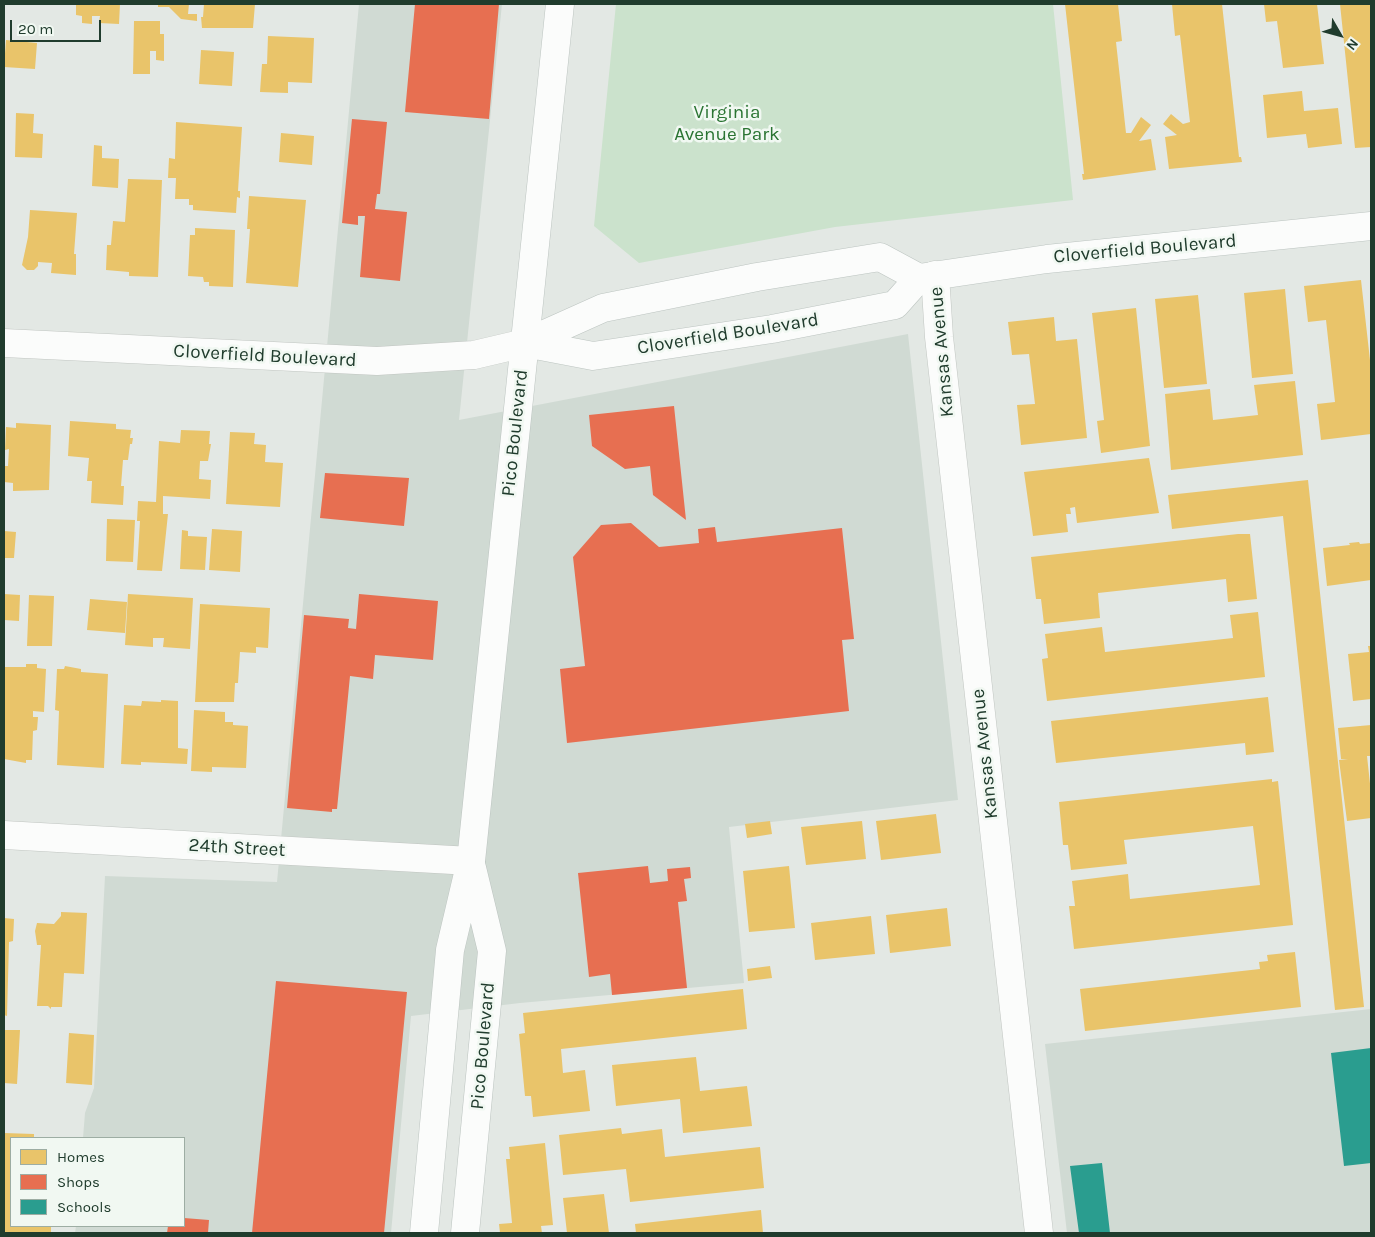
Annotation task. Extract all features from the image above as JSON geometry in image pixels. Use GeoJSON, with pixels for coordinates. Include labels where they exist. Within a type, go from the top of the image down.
{"type":"FeatureCollection","features":[{"type":"Feature","properties":{"kind":"main road","name":"Pico Boulevard"},"geometry":{"type":"LineString","coordinates":[[424,1233],[450,950],[470,862],[560,4]]}},
{"type":"Feature","properties":{"kind":"main road","name":"Cloverfield Boulevard"},"geometry":{"type":"LineString","coordinates":[[4,343],[377,361],[474,355],[525,343],[603,308],[880,257],[927,276],[1047,259],[1371,226]]}},
{"type":"Feature","properties":{"kind":"main road","name":"Cloverfield Boulevard"},"geometry":{"type":"LineString","coordinates":[[525,343],[593,356],[772,329],[895,305],[927,276]]}},
{"type":"Feature","properties":{"kind":"main road","name":"Kansas Avenue"},"geometry":{"type":"LineString","coordinates":[[927,276],[946,396],[1039,1233]]}},
{"type":"Feature","properties":{"kind":"main road","name":"24th Street"},"geometry":{"type":"LineString","coordinates":[[4,835],[470,862]]}},
{"type":"Feature","properties":{"kind":"main road","name":"Pico Boulevard"},"geometry":{"type":"LineString","coordinates":[[465,1233],[492,951],[470,862]]}},
{"type":"Feature","properties":{"kind":"shaded area"},"geometry":{"type":"Polygon","coordinates":[[[359,4],[502,4],[459,420],[908,334],[958,800],[729,827],[744,983],[520,1003],[411,1016],[391,1233],[75,1233],[76,1227],[185,1227],[185,1137],[83,1137],[85,1113],[94,1088],[105,876],[277,882],[359,4]]]}},
{"type":"Feature","properties":{"kind":"shaded area"},"geometry":{"type":"Polygon","coordinates":[[[1371,1009],[1371,1233],[1067,1233],[1045,1044],[1371,1009]]]}},
{"type":"Feature","properties":{"kind":"green space","name":"Virginia Avenue Park"},"geometry":{"type":"Polygon","coordinates":[[[616,4],[1053,4],[1073,200],[835,227],[639,263],[594,226],[616,4]]]}},
{"type":"Feature","properties":{"kind":"building: Homes"},"geometry":{"type":"Polygon","coordinates":[[[76,4],[120,4],[119,24],[99,23],[100,16],[92,16],[92,24],[82,23],[82,16],[76,15],[76,4]]]}},
{"type":"Feature","properties":{"kind":"building: Homes"},"geometry":{"type":"Polygon","coordinates":[[[158,4],[189,4],[188,14],[197,14],[197,21],[181,19],[169,7],[158,7],[158,4]]]}},
{"type":"Feature","properties":{"kind":"building: Homes"},"geometry":{"type":"Polygon","coordinates":[[[204,4],[255,4],[253,28],[202,28],[201,17],[203,17],[204,4]]]}},
{"type":"Feature","properties":{"kind":"building: Homes"},"geometry":{"type":"Polygon","coordinates":[[[1065,4],[1118,4],[1122,41],[1116,42],[1126,133],[1131,133],[1141,117],[1151,125],[1139,141],[1151,139],[1156,170],[1083,180],[1082,174],[1084,174],[1065,4]]]}},
{"type":"Feature","properties":{"kind":"building: Homes"},"geometry":{"type":"Polygon","coordinates":[[[1172,4],[1222,4],[1239,157],[1241,157],[1242,162],[1169,169],[1165,137],[1177,135],[1163,124],[1171,114],[1183,124],[1190,122],[1180,35],[1175,36],[1172,4]]]}},
{"type":"Feature","properties":{"kind":"building: Homes"},"geometry":{"type":"Polygon","coordinates":[[[1264,4],[1317,4],[1324,64],[1283,68],[1277,21],[1266,22],[1264,4]]]}},
{"type":"Feature","properties":{"kind":"building: Homes"},"geometry":{"type":"Polygon","coordinates":[[[1340,4],[1371,4],[1371,147],[1355,148],[1340,4]]]}},
{"type":"Feature","properties":{"kind":"building: Homes"},"geometry":{"type":"Polygon","coordinates":[[[134,21],[160,21],[160,34],[164,34],[164,61],[156,60],[156,51],[150,51],[150,74],[133,74],[134,21]]]}},
{"type":"Feature","properties":{"kind":"building: Homes"},"geometry":{"type":"Polygon","coordinates":[[[268,36],[314,38],[312,83],[288,82],[288,93],[260,92],[262,64],[267,64],[268,36]]]}},
{"type":"Feature","properties":{"kind":"building: Homes"},"geometry":{"type":"Polygon","coordinates":[[[6,40],[37,43],[35,69],[4,67],[6,40]]]}},
{"type":"Feature","properties":{"kind":"building: Homes"},"geometry":{"type":"Polygon","coordinates":[[[201,50],[234,52],[232,86],[199,84],[201,50]]]}},
{"type":"Feature","properties":{"kind":"building: Homes"},"geometry":{"type":"Polygon","coordinates":[[[1302,91],[1304,111],[1338,108],[1342,144],[1308,148],[1306,134],[1267,138],[1263,95],[1302,91]]]}},
{"type":"Feature","properties":{"kind":"building: Homes"},"geometry":{"type":"Polygon","coordinates":[[[16,113],[34,114],[33,133],[43,134],[42,158],[15,157],[16,113]]]}},
{"type":"Feature","properties":{"kind":"building: Homes"},"geometry":{"type":"Polygon","coordinates":[[[176,122],[242,127],[238,191],[240,191],[240,198],[237,197],[236,213],[193,210],[193,205],[189,205],[189,199],[175,199],[176,178],[168,178],[169,158],[175,159],[176,122]]]}},
{"type":"Feature","properties":{"kind":"building: Homes"},"geometry":{"type":"Polygon","coordinates":[[[281,133],[314,136],[312,165],[279,162],[281,133]]]}},
{"type":"Feature","properties":{"kind":"building: Homes"},"geometry":{"type":"Polygon","coordinates":[[[94,145],[102,146],[102,158],[119,159],[118,188],[92,186],[94,145]]]}},
{"type":"Feature","properties":{"kind":"building: Homes"},"geometry":{"type":"Polygon","coordinates":[[[128,179],[162,180],[158,277],[129,276],[129,272],[106,270],[107,245],[111,245],[113,221],[125,222],[128,179]]]}},
{"type":"Feature","properties":{"kind":"building: Homes"},"geometry":{"type":"Polygon","coordinates":[[[249,196],[306,200],[298,287],[246,283],[250,229],[247,229],[249,196]]]}},
{"type":"Feature","properties":{"kind":"building: Homes"},"geometry":{"type":"Polygon","coordinates":[[[30,210],[77,213],[74,254],[76,254],[76,275],[51,273],[52,263],[38,262],[38,266],[34,270],[27,270],[22,265],[28,237],[30,210]]]}},
{"type":"Feature","properties":{"kind":"building: Homes"},"geometry":{"type":"Polygon","coordinates":[[[195,228],[235,230],[233,287],[209,286],[209,282],[204,282],[203,277],[188,276],[190,235],[195,235],[195,228]]]}},
{"type":"Feature","properties":{"kind":"building: Homes"},"geometry":{"type":"Polygon","coordinates":[[[1361,280],[1371,369],[1371,434],[1321,440],[1317,404],[1335,402],[1326,320],[1308,322],[1304,286],[1361,280]]]}},
{"type":"Feature","properties":{"kind":"building: Homes"},"geometry":{"type":"Polygon","coordinates":[[[1285,289],[1293,374],[1252,378],[1244,293],[1285,289]]]}},
{"type":"Feature","properties":{"kind":"building: Homes"},"geometry":{"type":"Polygon","coordinates":[[[1198,295],[1207,384],[1164,388],[1155,299],[1198,295]]]}},
{"type":"Feature","properties":{"kind":"building: Homes"},"geometry":{"type":"Polygon","coordinates":[[[1136,308],[1150,446],[1101,453],[1097,421],[1104,420],[1092,313],[1136,308]]]}},
{"type":"Feature","properties":{"kind":"building: Homes"},"geometry":{"type":"Polygon","coordinates":[[[1054,317],[1056,341],[1077,339],[1087,438],[1021,445],[1017,405],[1035,404],[1029,354],[1012,355],[1008,322],[1054,317]]]}},
{"type":"Feature","properties":{"kind":"building: Homes"},"geometry":{"type":"Polygon","coordinates":[[[1295,381],[1303,455],[1171,470],[1165,394],[1210,389],[1213,420],[1258,415],[1254,385],[1295,381]]]}},
{"type":"Feature","properties":{"kind":"building: Homes"},"geometry":{"type":"Polygon","coordinates":[[[70,421],[116,424],[116,429],[131,430],[130,438],[133,438],[132,444],[130,444],[128,460],[123,460],[121,486],[124,486],[123,505],[91,503],[92,481],[87,481],[89,458],[68,456],[70,421]]]}},
{"type":"Feature","properties":{"kind":"building: Homes"},"geometry":{"type":"Polygon","coordinates":[[[16,423],[51,425],[49,490],[13,491],[13,483],[4,482],[4,466],[8,466],[9,449],[5,450],[6,427],[16,428],[16,423]]]}},
{"type":"Feature","properties":{"kind":"building: Homes"},"geometry":{"type":"Polygon","coordinates":[[[181,430],[210,431],[209,444],[211,444],[208,461],[200,461],[199,479],[211,480],[210,499],[163,496],[163,514],[168,514],[162,571],[137,570],[140,521],[137,521],[138,501],[156,502],[159,441],[180,443],[181,430]]]}},
{"type":"Feature","properties":{"kind":"building: Homes"},"geometry":{"type":"Polygon","coordinates":[[[230,432],[255,433],[254,444],[266,445],[265,462],[283,463],[280,507],[226,504],[230,432]]]}},
{"type":"Feature","properties":{"kind":"building: Homes"},"geometry":{"type":"Polygon","coordinates":[[[1149,458],[1159,513],[1077,523],[1075,507],[1070,508],[1071,514],[1066,514],[1068,532],[1033,536],[1024,472],[1149,458]]]}},
{"type":"Feature","properties":{"kind":"building: Homes"},"geometry":{"type":"Polygon","coordinates":[[[1308,480],[1364,1007],[1335,1010],[1283,516],[1172,529],[1168,495],[1308,480]]]}},
{"type":"Feature","properties":{"kind":"building: Homes"},"geometry":{"type":"Polygon","coordinates":[[[107,519],[135,520],[133,562],[106,561],[107,519]]]}},
{"type":"Feature","properties":{"kind":"building: Homes"},"geometry":{"type":"Polygon","coordinates":[[[212,529],[242,531],[240,572],[209,570],[212,529]]]}},
{"type":"Feature","properties":{"kind":"building: Homes"},"geometry":{"type":"Polygon","coordinates":[[[182,530],[188,531],[188,536],[207,537],[205,570],[180,569],[182,530]]]}},
{"type":"Feature","properties":{"kind":"building: Homes"},"geometry":{"type":"Polygon","coordinates":[[[4,531],[16,532],[14,558],[4,558],[4,531]]]}},
{"type":"Feature","properties":{"kind":"building: Homes"},"geometry":{"type":"Polygon","coordinates":[[[1250,534],[1257,599],[1228,602],[1226,579],[1098,593],[1100,618],[1044,624],[1041,599],[1036,599],[1031,557],[1250,534]]]}},
{"type":"Feature","properties":{"kind":"building: Homes"},"geometry":{"type":"Polygon","coordinates":[[[1359,542],[1360,544],[1371,543],[1371,580],[1327,586],[1323,548],[1359,542]]]}},
{"type":"Feature","properties":{"kind":"building: Homes"},"geometry":{"type":"Polygon","coordinates":[[[4,594],[20,595],[19,621],[4,620],[4,594]]]}},
{"type":"Feature","properties":{"kind":"building: Homes"},"geometry":{"type":"Polygon","coordinates":[[[128,594],[193,598],[190,649],[163,647],[164,638],[153,638],[153,647],[125,645],[128,594]]]}},
{"type":"Feature","properties":{"kind":"building: Homes"},"geometry":{"type":"Polygon","coordinates":[[[29,595],[54,596],[52,646],[27,646],[29,595]]]}},
{"type":"Feature","properties":{"kind":"building: Homes"},"geometry":{"type":"Polygon","coordinates":[[[90,599],[127,602],[125,633],[87,630],[90,599]]]}},
{"type":"Feature","properties":{"kind":"building: Homes"},"geometry":{"type":"Polygon","coordinates":[[[200,604],[270,608],[268,648],[256,647],[256,653],[240,652],[238,683],[235,683],[234,702],[195,702],[200,604]]]}},
{"type":"Feature","properties":{"kind":"building: Homes"},"geometry":{"type":"Polygon","coordinates":[[[1258,612],[1265,677],[1047,701],[1042,659],[1048,658],[1045,634],[1102,627],[1105,652],[1233,638],[1230,615],[1258,612]]]}},
{"type":"Feature","properties":{"kind":"building: Homes"},"geometry":{"type":"Polygon","coordinates":[[[1368,646],[1371,646],[1371,699],[1353,701],[1348,654],[1369,652],[1368,646]]]}},
{"type":"Feature","properties":{"kind":"building: Homes"},"geometry":{"type":"Polygon","coordinates":[[[26,664],[37,664],[37,668],[46,669],[44,712],[33,711],[33,717],[38,717],[37,730],[33,731],[32,760],[26,760],[26,763],[4,759],[4,667],[26,667],[26,664]]]}},
{"type":"Feature","properties":{"kind":"building: Homes"},"geometry":{"type":"Polygon","coordinates":[[[65,666],[81,669],[81,672],[108,674],[104,768],[57,765],[59,711],[55,710],[57,669],[64,669],[65,666]]]}},
{"type":"Feature","properties":{"kind":"building: Homes"},"geometry":{"type":"Polygon","coordinates":[[[1268,697],[1274,752],[1246,755],[1245,743],[1056,763],[1051,721],[1268,697]]]}},
{"type":"Feature","properties":{"kind":"building: Homes"},"geometry":{"type":"Polygon","coordinates":[[[161,700],[178,701],[178,748],[188,749],[187,764],[141,762],[141,765],[121,764],[124,705],[141,706],[142,701],[161,702],[161,700]]]}},
{"type":"Feature","properties":{"kind":"building: Homes"},"geometry":{"type":"Polygon","coordinates":[[[194,710],[225,712],[225,722],[233,722],[233,725],[248,726],[246,768],[212,767],[212,772],[191,771],[194,710]]]}},
{"type":"Feature","properties":{"kind":"building: Homes"},"geometry":{"type":"Polygon","coordinates":[[[1371,725],[1371,756],[1367,756],[1371,793],[1371,818],[1347,821],[1339,760],[1348,759],[1341,759],[1338,728],[1371,725]]]}},
{"type":"Feature","properties":{"kind":"building: Homes"},"geometry":{"type":"Polygon","coordinates":[[[1272,779],[1272,782],[1278,781],[1293,925],[1074,949],[1069,906],[1075,906],[1072,881],[1128,874],[1130,899],[1260,885],[1253,826],[1124,840],[1127,864],[1071,870],[1068,845],[1063,845],[1059,802],[1272,779]]]}},
{"type":"Feature","properties":{"kind":"building: Homes"},"geometry":{"type":"Polygon","coordinates":[[[936,814],[941,853],[881,860],[876,821],[936,814]]]}},
{"type":"Feature","properties":{"kind":"building: Homes"},"geometry":{"type":"Polygon","coordinates":[[[770,821],[772,834],[747,838],[745,824],[770,821]]]}},
{"type":"Feature","properties":{"kind":"building: Homes"},"geometry":{"type":"Polygon","coordinates":[[[862,821],[866,859],[806,865],[801,827],[862,821]]]}},
{"type":"Feature","properties":{"kind":"building: Homes"},"geometry":{"type":"Polygon","coordinates":[[[789,866],[795,928],[749,932],[743,871],[789,866]]]}},
{"type":"Feature","properties":{"kind":"building: Homes"},"geometry":{"type":"Polygon","coordinates":[[[947,908],[951,946],[890,953],[886,915],[947,908]]]}},
{"type":"Feature","properties":{"kind":"building: Homes"},"geometry":{"type":"Polygon","coordinates":[[[61,912],[87,913],[84,974],[64,973],[62,1007],[51,1007],[51,1009],[48,1006],[37,1006],[41,945],[37,945],[35,931],[37,923],[54,924],[61,916],[61,912]]]}},
{"type":"Feature","properties":{"kind":"building: Homes"},"geometry":{"type":"Polygon","coordinates":[[[871,916],[875,954],[815,960],[811,923],[871,916]]]}},
{"type":"Feature","properties":{"kind":"building: Homes"},"geometry":{"type":"Polygon","coordinates":[[[4,918],[14,919],[13,941],[9,942],[7,1016],[4,1015],[4,918]]]}},
{"type":"Feature","properties":{"kind":"building: Homes"},"geometry":{"type":"Polygon","coordinates":[[[1295,952],[1301,1007],[1085,1031],[1080,989],[1260,969],[1259,962],[1268,961],[1267,955],[1295,952]]]}},
{"type":"Feature","properties":{"kind":"building: Homes"},"geometry":{"type":"Polygon","coordinates":[[[770,966],[772,978],[748,981],[747,969],[770,966]]]}},
{"type":"Feature","properties":{"kind":"building: Homes"},"geometry":{"type":"Polygon","coordinates":[[[743,989],[747,1029],[561,1049],[563,1073],[585,1070],[590,1111],[533,1117],[531,1096],[525,1096],[519,1034],[525,1033],[523,1013],[743,989]]]}},
{"type":"Feature","properties":{"kind":"building: Homes"},"geometry":{"type":"Polygon","coordinates":[[[4,1030],[20,1030],[17,1084],[4,1083],[4,1030]]]}},
{"type":"Feature","properties":{"kind":"building: Homes"},"geometry":{"type":"Polygon","coordinates":[[[69,1033],[94,1035],[92,1085],[66,1083],[69,1033]]]}},
{"type":"Feature","properties":{"kind":"building: Homes"},"geometry":{"type":"Polygon","coordinates":[[[696,1057],[700,1091],[747,1086],[752,1126],[683,1133],[680,1099],[616,1106],[612,1065],[696,1057]]]}},
{"type":"Feature","properties":{"kind":"building: Homes"},"geometry":{"type":"Polygon","coordinates":[[[621,1128],[622,1134],[662,1129],[665,1157],[760,1147],[764,1188],[630,1202],[626,1169],[563,1175],[559,1135],[621,1128]]]}},
{"type":"Feature","properties":{"kind":"building: Homes"},"geometry":{"type":"Polygon","coordinates":[[[4,1133],[34,1134],[34,1137],[10,1137],[10,1227],[51,1227],[51,1233],[4,1233],[4,1133]]]}},
{"type":"Feature","properties":{"kind":"building: Homes"},"geometry":{"type":"Polygon","coordinates":[[[545,1143],[553,1225],[541,1226],[542,1233],[500,1233],[499,1224],[512,1223],[506,1159],[510,1159],[509,1147],[545,1143]]]}},
{"type":"Feature","properties":{"kind":"building: Homes"},"geometry":{"type":"Polygon","coordinates":[[[604,1194],[609,1233],[567,1233],[563,1198],[604,1194]]]}},
{"type":"Feature","properties":{"kind":"building: Homes"},"geometry":{"type":"Polygon","coordinates":[[[761,1210],[763,1233],[636,1233],[635,1224],[761,1210]]]}},
{"type":"Feature","properties":{"kind":"building: Shops"},"geometry":{"type":"Polygon","coordinates":[[[415,4],[499,4],[489,119],[405,112],[415,4]]]}},
{"type":"Feature","properties":{"kind":"building: Shops"},"geometry":{"type":"Polygon","coordinates":[[[352,119],[387,122],[380,194],[377,194],[375,209],[407,212],[400,281],[360,277],[365,216],[358,216],[358,225],[342,223],[352,119]]]}},
{"type":"Feature","properties":{"kind":"building: Shops"},"geometry":{"type":"Polygon","coordinates":[[[674,406],[686,520],[653,495],[650,466],[625,469],[592,446],[589,415],[674,406]]]}},
{"type":"Feature","properties":{"kind":"building: Shops"},"geometry":{"type":"Polygon","coordinates":[[[325,473],[409,478],[404,526],[320,518],[325,473]]]}},
{"type":"Feature","properties":{"kind":"building: Shops"},"geometry":{"type":"Polygon","coordinates":[[[631,523],[659,547],[699,543],[698,529],[715,527],[717,542],[842,528],[854,639],[842,640],[849,711],[567,743],[560,669],[585,666],[573,557],[601,525],[631,523]]]}},
{"type":"Feature","properties":{"kind":"building: Shops"},"geometry":{"type":"Polygon","coordinates":[[[359,594],[438,601],[433,660],[375,655],[373,679],[350,676],[337,809],[332,809],[332,812],[287,808],[304,615],[349,619],[348,628],[356,629],[359,594]]]}},
{"type":"Feature","properties":{"kind":"building: Shops"},"geometry":{"type":"Polygon","coordinates":[[[648,866],[650,883],[668,881],[667,869],[690,867],[691,878],[684,879],[687,901],[678,902],[687,988],[612,995],[610,974],[589,977],[578,873],[648,866]]]}},
{"type":"Feature","properties":{"kind":"building: Shops"},"geometry":{"type":"Polygon","coordinates":[[[276,981],[407,992],[384,1233],[252,1233],[276,981]]]}},
{"type":"Feature","properties":{"kind":"building: Shops"},"geometry":{"type":"Polygon","coordinates":[[[185,1218],[209,1220],[208,1233],[167,1233],[168,1227],[185,1227],[185,1218]]]}},
{"type":"Feature","properties":{"kind":"building: Schools"},"geometry":{"type":"Polygon","coordinates":[[[1371,1048],[1371,1163],[1344,1166],[1331,1053],[1371,1048]]]}},
{"type":"Feature","properties":{"kind":"building: Schools"},"geometry":{"type":"Polygon","coordinates":[[[1102,1163],[1110,1233],[1079,1233],[1070,1166],[1102,1163]]]}}]}
